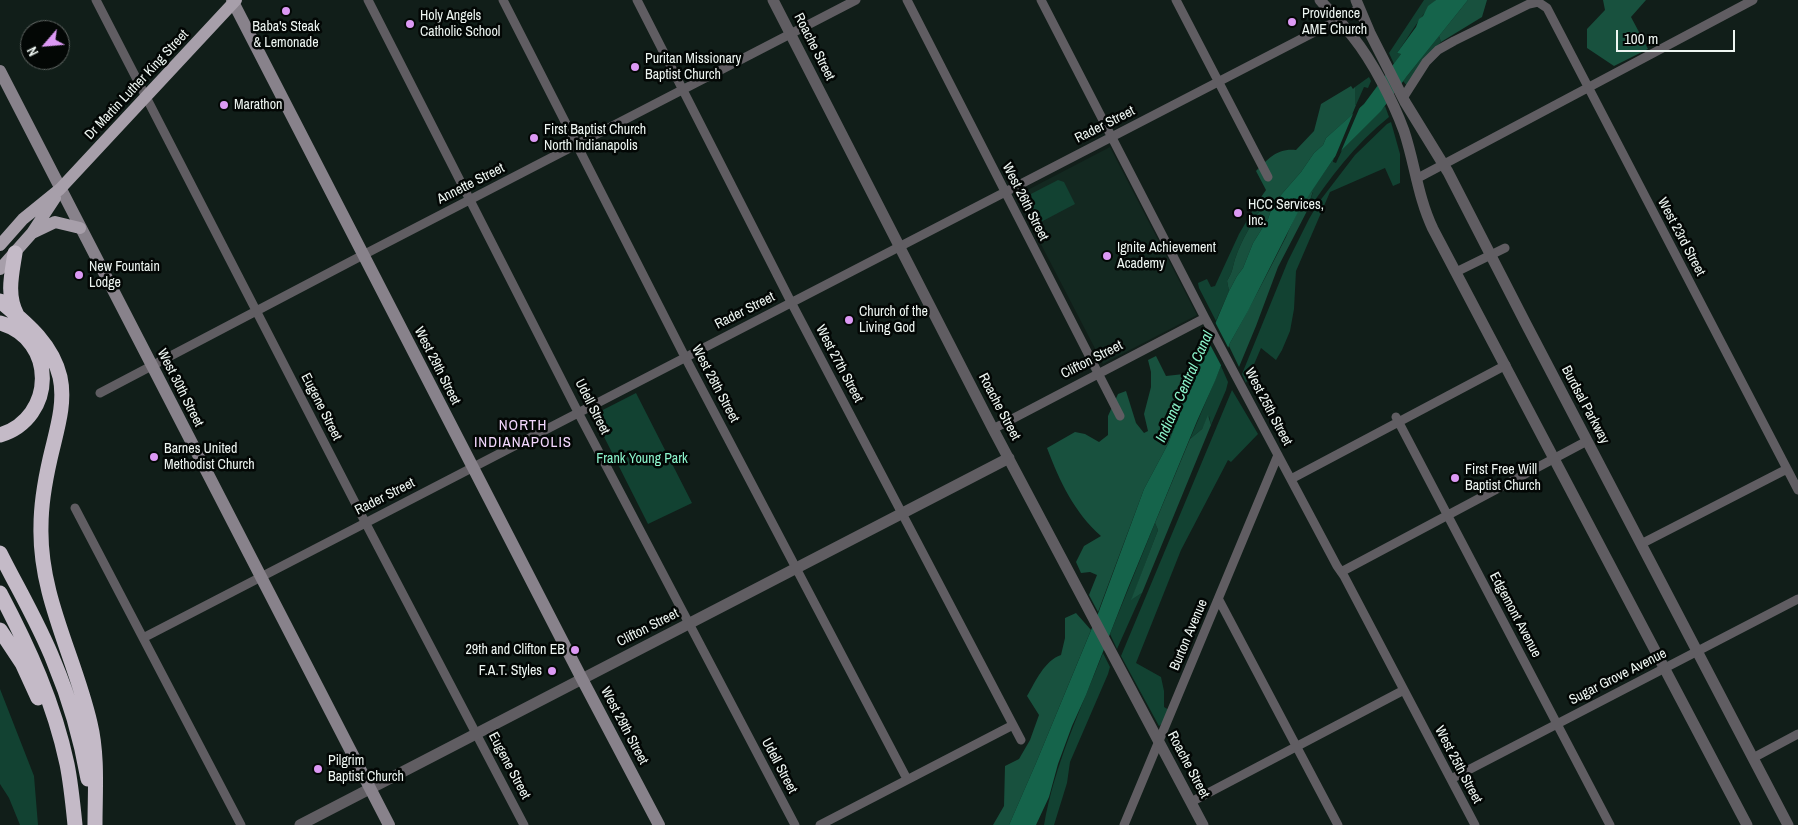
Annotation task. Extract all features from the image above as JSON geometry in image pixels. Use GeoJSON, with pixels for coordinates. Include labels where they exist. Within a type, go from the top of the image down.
{"type":"FeatureCollection","features":[{"type":"Feature","properties":{"kind":"highway"},"geometry":{"type":"LineString","coordinates":[[15,253],[10,276],[10,290],[12,304],[18,316]]}},
{"type":"Feature","properties":{"kind":"highway"},"geometry":{"type":"LineString","coordinates":[[0,301],[38,335],[57,368],[61,386],[60,416],[43,493],[40,528],[41,548],[51,605],[84,698],[93,736],[95,755],[94,825]]}},
{"type":"Feature","properties":{"kind":"highway"},"geometry":{"type":"LineString","coordinates":[[0,323],[14,328],[28,340],[40,359],[43,377],[41,395],[33,411],[18,427],[0,435]]}},
{"type":"Feature","properties":{"kind":"highway"},"geometry":{"type":"LineString","coordinates":[[0,552],[48,647],[69,700],[87,772],[94,825]]}},
{"type":"Feature","properties":{"kind":"highway"},"geometry":{"type":"LineString","coordinates":[[0,593],[25,642],[46,691],[64,752],[71,788],[75,825]]}},
{"type":"Feature","properties":{"kind":"highway"},"geometry":{"type":"LineString","coordinates":[[0,630],[18,655],[30,679],[71,788]]}},
{"type":"Feature","properties":{"kind":"main road","name":"Dr Martin Luther King Street"},"geometry":{"type":"LineString","coordinates":[[0,245],[23,219],[60,189],[146,98],[233,1]]}},
{"type":"Feature","properties":{"kind":"main road","name":"West 29th Street"},"geometry":{"type":"LineString","coordinates":[[233,1],[472,467],[659,825]]}},
{"type":"Feature","properties":{"kind":"main road","name":"West 30th Street"},"geometry":{"type":"LineString","coordinates":[[0,71],[389,825]]}},
{"type":"Feature","properties":{"kind":"main road","name":"Dr Martin Luther King Street"},"geometry":{"type":"LineString","coordinates":[[0,270],[32,233],[60,189]]}},
{"type":"Feature","properties":{"kind":"main road"},"geometry":{"type":"LineString","coordinates":[[32,233],[55,222],[80,228]]}},
{"type":"Feature","properties":{"kind":"street","name":"Eugene Street"},"geometry":{"type":"LineString","coordinates":[[96,0],[524,825]]}},
{"type":"Feature","properties":{"kind":"street","name":"Udell Street"},"geometry":{"type":"LineString","coordinates":[[368,0],[578,412],[795,825]]}},
{"type":"Feature","properties":{"kind":"street","name":"West 28th Street"},"geometry":{"type":"LineString","coordinates":[[503,0],[576,145],[907,779]]}},
{"type":"Feature","properties":{"kind":"street","name":"West 27th Street"},"geometry":{"type":"LineString","coordinates":[[638,0],[792,302],[1021,740]]}},
{"type":"Feature","properties":{"kind":"street","name":"Roache Street"},"geometry":{"type":"LineString","coordinates":[[773,0],[898,247],[1203,825]]}},
{"type":"Feature","properties":{"kind":"street","name":"Annette Street"},"geometry":{"type":"LineString","coordinates":[[100,393],[256,310],[856,0]]}},
{"type":"Feature","properties":{"kind":"street","name":"West 26th Street"},"geometry":{"type":"LineString","coordinates":[[906,0],[1120,416]]}},
{"type":"Feature","properties":{"kind":"street","name":"West 25th Street"},"geometry":{"type":"LineString","coordinates":[[1041,0],[1230,366],[1475,825]]}},
{"type":"Feature","properties":{"kind":"street"},"geometry":{"type":"LineString","coordinates":[[1176,0],[1268,177]]}},
{"type":"Feature","properties":{"kind":"street"},"geometry":{"type":"LineString","coordinates":[[1320,0],[1358,44],[1374,69],[1395,109],[1407,140],[1416,179],[1429,221],[1747,825]]}},
{"type":"Feature","properties":{"kind":"street"},"geometry":{"type":"LineString","coordinates":[[1416,179],[1753,0]]}},
{"type":"Feature","properties":{"kind":"street"},"geometry":{"type":"LineString","coordinates":[[1401,94],[1438,50],[1529,4],[1539,1]]}},
{"type":"Feature","properties":{"kind":"street","name":"West 23rd Street"},"geometry":{"type":"LineString","coordinates":[[1539,1],[1547,8],[1798,490]]}},
{"type":"Feature","properties":{"kind":"street","name":"Rader Street"},"geometry":{"type":"LineString","coordinates":[[143,638],[1338,20],[1358,4]]}},
{"type":"Feature","properties":{"kind":"street","name":"Burdsal Parkway"},"geometry":{"type":"LineString","coordinates":[[1358,4],[1382,58],[1401,94],[1444,165],[1788,825]]}},
{"type":"Feature","properties":{"kind":"street"},"geometry":{"type":"LineString","coordinates":[[1456,272],[1489,254],[1505,248]]}},
{"type":"Feature","properties":{"kind":"street","name":"Clifton Street"},"geometry":{"type":"LineString","coordinates":[[993,428],[1206,320]]}},
{"type":"Feature","properties":{"kind":"street"},"geometry":{"type":"LineString","coordinates":[[1291,479],[1398,420],[1506,365]]}},
{"type":"Feature","properties":{"kind":"street","name":"Edgemont Avenue"},"geometry":{"type":"LineString","coordinates":[[1398,420],[1610,825]]}},
{"type":"Feature","properties":{"kind":"street"},"geometry":{"type":"LineString","coordinates":[[1341,572],[1587,441]]}},
{"type":"Feature","properties":{"kind":"street","name":"Burton Avenue"},"geometry":{"type":"LineString","coordinates":[[1124,825],[1278,455]]}},
{"type":"Feature","properties":{"kind":"street","name":"Clifton Street"},"geometry":{"type":"LineString","coordinates":[[300,825],[1009,458]]}},
{"type":"Feature","properties":{"kind":"street"},"geometry":{"type":"LineString","coordinates":[[1641,544],[1787,469]]}},
{"type":"Feature","properties":{"kind":"street"},"geometry":{"type":"LineString","coordinates":[[74,508],[241,825]]}},
{"type":"Feature","properties":{"kind":"street","name":"Sugar Grove Avenue"},"geometry":{"type":"LineString","coordinates":[[1451,779],[1798,599]]}},
{"type":"Feature","properties":{"kind":"street"},"geometry":{"type":"LineString","coordinates":[[1219,600],[1338,825]]}},
{"type":"Feature","properties":{"kind":"street"},"geometry":{"type":"LineString","coordinates":[[1191,802],[1404,690]]}},
{"type":"Feature","properties":{"kind":"street"},"geometry":{"type":"LineString","coordinates":[[820,825],[1013,725]]}},
{"type":"Feature","properties":{"kind":"street"},"geometry":{"type":"LineString","coordinates":[[1753,758],[1798,734]]}},
{"type":"Feature","properties":{"kind":"shaded area"},"geometry":{"type":"Polygon","coordinates":[[[1436,0],[1468,0],[1381,111],[1334,158],[1299,210],[1230,343],[1072,726],[1058,764],[1049,797],[1036,825],[1009,825],[1099,611],[1144,489],[1168,444],[1229,291],[1243,268],[1253,243],[1268,219],[1273,204],[1301,172],[1314,153],[1323,145],[1326,138],[1364,104],[1401,54],[1397,53],[1416,27],[1428,6],[1436,0]]]}},
{"type":"Feature","properties":{"kind":"shaded area"},"geometry":{"type":"Polygon","coordinates":[[[1468,0],[1487,0],[1482,17],[1441,42],[1439,36],[1468,0]]]}},
{"type":"Feature","properties":{"kind":"shaded area"},"geometry":{"type":"Polygon","coordinates":[[[1603,0],[1646,0],[1631,17],[1648,49],[1614,66],[1587,48],[1587,29],[1605,10],[1603,0]]]}},
{"type":"Feature","properties":{"kind":"shaded area"},"geometry":{"type":"Polygon","coordinates":[[[1351,86],[1353,89],[1355,87],[1356,105],[1352,115],[1326,138],[1323,145],[1314,153],[1301,172],[1273,204],[1268,219],[1253,243],[1243,268],[1229,291],[1227,281],[1238,252],[1247,231],[1263,205],[1259,200],[1266,190],[1256,171],[1278,153],[1296,150],[1314,131],[1321,104],[1351,86]]]}},
{"type":"Feature","properties":{"kind":"shaded area","name":"Ignite Achievement Academy"},"geometry":{"type":"Polygon","coordinates":[[[1110,147],[1197,315],[1103,364],[1016,196],[1110,147]]]}},
{"type":"Feature","properties":{"kind":"shaded area"},"geometry":{"type":"Polygon","coordinates":[[[1313,191],[1306,213],[1278,267],[1239,367],[1229,346],[1230,343],[1266,277],[1301,206],[1313,191]]]}},
{"type":"Feature","properties":{"kind":"shaded area"},"geometry":{"type":"Polygon","coordinates":[[[1200,340],[1208,340],[1168,444],[1144,489],[1098,612],[1089,595],[1097,575],[1090,572],[1081,573],[1076,562],[1084,546],[1101,536],[1075,507],[1057,473],[1047,448],[1075,432],[1085,434],[1099,442],[1108,435],[1108,416],[1118,394],[1126,391],[1136,423],[1144,433],[1148,431],[1144,414],[1151,387],[1151,372],[1148,360],[1156,356],[1166,376],[1184,374],[1200,340]]]}},
{"type":"Feature","properties":{"kind":"shaded area"},"geometry":{"type":"Polygon","coordinates":[[[1208,415],[1211,425],[1142,593],[1131,600],[1158,530],[1155,523],[1190,439],[1202,429],[1208,415]]]}},
{"type":"Feature","properties":{"kind":"shaded area"},"geometry":{"type":"Polygon","coordinates":[[[1076,613],[1091,630],[1009,825],[993,825],[1004,806],[1005,766],[1019,759],[1030,740],[1039,715],[1027,696],[1045,667],[1061,655],[1065,638],[1065,618],[1076,613]]]}},
{"type":"Feature","properties":{"kind":"green space"},"geometry":{"type":"Polygon","coordinates":[[[1424,0],[1436,0],[1420,19],[1397,53],[1401,54],[1394,64],[1389,53],[1424,0]]]}},
{"type":"Feature","properties":{"kind":"green space"},"geometry":{"type":"Polygon","coordinates":[[[1439,36],[1441,42],[1407,86],[1403,81],[1439,36]]]}},
{"type":"Feature","properties":{"kind":"green space"},"geometry":{"type":"Polygon","coordinates":[[[1369,77],[1371,81],[1368,88],[1364,87],[1356,105],[1355,87],[1369,77]]]}},
{"type":"Feature","properties":{"kind":"green space"},"geometry":{"type":"Polygon","coordinates":[[[1385,106],[1389,117],[1365,138],[1344,162],[1306,213],[1313,192],[1310,193],[1334,158],[1333,162],[1336,163],[1342,150],[1385,106]]]}},
{"type":"Feature","properties":{"kind":"green space"},"geometry":{"type":"Polygon","coordinates":[[[1391,122],[1400,154],[1400,183],[1393,186],[1385,168],[1330,192],[1296,271],[1294,309],[1290,331],[1282,350],[1276,360],[1261,348],[1246,383],[1242,374],[1288,261],[1309,219],[1319,202],[1355,155],[1391,122]]]}},
{"type":"Feature","properties":{"kind":"green space"},"geometry":{"type":"Polygon","coordinates":[[[1058,180],[1064,182],[1075,204],[1039,223],[1032,219],[1023,202],[1027,196],[1058,180]]]}},
{"type":"Feature","properties":{"kind":"green space"},"geometry":{"type":"Polygon","coordinates":[[[1259,200],[1263,205],[1238,252],[1227,281],[1229,291],[1216,321],[1198,283],[1207,279],[1211,287],[1215,286],[1239,234],[1259,200]]]}},
{"type":"Feature","properties":{"kind":"green space"},"geometry":{"type":"Polygon","coordinates":[[[1221,366],[1228,382],[1226,390],[1211,425],[1209,416],[1202,429],[1190,439],[1221,366]]]}},
{"type":"Feature","properties":{"kind":"green space"},"geometry":{"type":"Polygon","coordinates":[[[1232,390],[1258,434],[1231,462],[1228,460],[1181,550],[1136,663],[1161,677],[1164,691],[1164,707],[1169,710],[1163,723],[1159,726],[1121,656],[1232,390]]]}},
{"type":"Feature","properties":{"kind":"green space","name":"Frank Young Park"},"geometry":{"type":"Polygon","coordinates":[[[636,393],[692,503],[648,524],[593,415],[636,393]]]}},
{"type":"Feature","properties":{"kind":"green space"},"geometry":{"type":"Polygon","coordinates":[[[1155,523],[1158,530],[1132,599],[1142,593],[1117,649],[1110,634],[1155,523]]]}},
{"type":"Feature","properties":{"kind":"green space"},"geometry":{"type":"Polygon","coordinates":[[[1103,653],[1110,667],[1108,674],[1070,762],[1067,783],[1054,825],[1044,825],[1061,759],[1103,653]]]}},
{"type":"Feature","properties":{"kind":"green space"},"geometry":{"type":"Polygon","coordinates":[[[0,689],[34,776],[38,825],[20,825],[9,798],[0,784],[0,689]]]}},
{"type":"Feature","properties":{"kind":"pier"},"geometry":{"type":"Polygon","coordinates":[[[1362,102],[1339,156],[1333,162],[1355,109],[1362,102]]]}},
{"type":"Feature","properties":{"kind":"pier"},"geometry":{"type":"Polygon","coordinates":[[[1214,320],[1230,351],[1223,369],[1206,337],[1214,320]]]}},
{"type":"Feature","properties":{"kind":"place","name":"Baba's Steak & Lemonade"},"geometry":{"type":"Point","coordinates":[286,11]}},
{"type":"Feature","properties":{"kind":"place","name":"Providence AME Church"},"geometry":{"type":"Point","coordinates":[1292,22]}},
{"type":"Feature","properties":{"kind":"place","name":"Holy Angels Catholic School"},"geometry":{"type":"Point","coordinates":[410,24]}},
{"type":"Feature","properties":{"kind":"place","name":"Puritan Missionary Baptist Church"},"geometry":{"type":"Point","coordinates":[635,67]}},
{"type":"Feature","properties":{"kind":"place","name":"Marathon"},"geometry":{"type":"Point","coordinates":[224,105]}},
{"type":"Feature","properties":{"kind":"place","name":"First Baptist Church North Indianapolis"},"geometry":{"type":"Point","coordinates":[534,138]}},
{"type":"Feature","properties":{"kind":"place","name":"HCC Services, Inc."},"geometry":{"type":"Point","coordinates":[1238,213]}},
{"type":"Feature","properties":{"kind":"place","name":"Ignite Achievement Academy"},"geometry":{"type":"Point","coordinates":[1107,256]}},
{"type":"Feature","properties":{"kind":"place","name":"New Fountain Lodge"},"geometry":{"type":"Point","coordinates":[79,275]}},
{"type":"Feature","properties":{"kind":"place","name":"Church of the Living God"},"geometry":{"type":"Point","coordinates":[849,320]}},
{"type":"Feature","properties":{"kind":"place","name":"Barnes United Methodist Church"},"geometry":{"type":"Point","coordinates":[154,457]}},
{"type":"Feature","properties":{"kind":"place","name":"First Free Will Baptist Church"},"geometry":{"type":"Point","coordinates":[1455,478]}},
{"type":"Feature","properties":{"kind":"place","name":"29th and Clifton EB"},"geometry":{"type":"Point","coordinates":[575,650]}},
{"type":"Feature","properties":{"kind":"place","name":"F.A.T. Styles"},"geometry":{"type":"Point","coordinates":[552,671]}},
{"type":"Feature","properties":{"kind":"place","name":"Pilgrim Baptist Church"},"geometry":{"type":"Point","coordinates":[318,769]}},
{"type":"Feature","properties":{"kind":"district","name":"NORTH INDIANAPOLIS"},"geometry":{"type":"Point","coordinates":[523,434]}},
{"type":"Feature","properties":{"kind":"water label","name":"Indiana Central Canal"},"geometry":{"type":"Point","coordinates":[1185,387]}}]}
